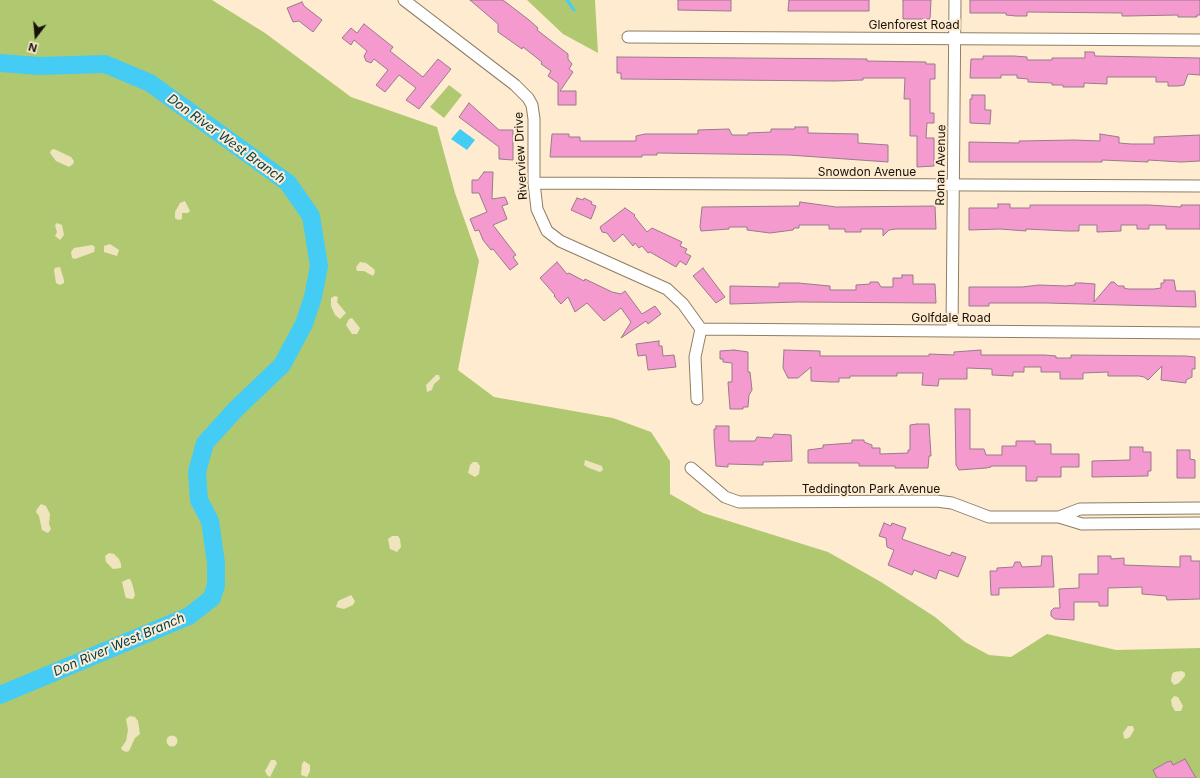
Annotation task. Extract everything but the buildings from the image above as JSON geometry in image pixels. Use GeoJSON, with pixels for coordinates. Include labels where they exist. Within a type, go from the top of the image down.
{"type":"FeatureCollection","features":[{"type":"Feature","properties":{"kind":"street","name":"Riverview Drive"},"geometry":{"type":"LineString","coordinates":[[404,0],[515,85],[528,98],[532,105],[534,119],[534,183],[537,209],[547,231],[560,241],[667,288],[683,304],[701,329]]}},
{"type":"Feature","properties":{"kind":"street","name":"Ronan Avenue"},"geometry":{"type":"LineString","coordinates":[[952,331],[955,0]]}},
{"type":"Feature","properties":{"kind":"street","name":"Glenforest Road"},"geometry":{"type":"LineString","coordinates":[[628,37],[1200,40]]}},
{"type":"Feature","properties":{"kind":"street","name":"Snowdon Avenue"},"geometry":{"type":"LineString","coordinates":[[534,183],[1200,186]]}},
{"type":"Feature","properties":{"kind":"street","name":"Golfdale Road"},"geometry":{"type":"LineString","coordinates":[[701,329],[1200,333]]}},
{"type":"Feature","properties":{"kind":"street"},"geometry":{"type":"LineString","coordinates":[[697,399],[695,357],[701,329]]}},
{"type":"Feature","properties":{"kind":"street","name":"Teddington Park Avenue"},"geometry":{"type":"LineString","coordinates":[[691,468],[725,498],[739,502],[936,501],[952,503],[989,517],[1059,517],[1082,524],[1200,523]]}},
{"type":"Feature","properties":{"kind":"street","name":"Teddington Park Avenue"},"geometry":{"type":"LineString","coordinates":[[1059,517],[1080,509],[1200,508]]}},
{"type":"Feature","properties":{"kind":"green space"},"geometry":{"type":"Polygon","coordinates":[[[0,0],[212,0],[265,33],[351,97],[437,127],[455,193],[479,261],[458,370],[494,397],[613,418],[651,432],[670,461],[670,494],[703,513],[828,552],[881,582],[935,617],[965,642],[989,655],[1011,657],[1047,634],[1116,650],[1200,648],[1200,778],[0,778],[0,0]]]}},
{"type":"Feature","properties":{"kind":"green space"},"geometry":{"type":"Polygon","coordinates":[[[527,0],[595,0],[598,53],[563,34],[527,0]]]}},
{"type":"Feature","properties":{"kind":"green space"},"geometry":{"type":"Polygon","coordinates":[[[449,85],[462,95],[444,118],[430,107],[449,85]]]}},
{"type":"Feature","properties":{"kind":"sand"},"geometry":{"type":"Polygon","coordinates":[[[54,149],[71,157],[74,161],[73,164],[69,167],[56,161],[50,153],[51,150],[54,149]]]}},
{"type":"Feature","properties":{"kind":"sand"},"geometry":{"type":"Polygon","coordinates":[[[185,201],[190,211],[188,213],[182,213],[182,219],[178,220],[175,218],[175,212],[180,203],[185,201]]]}},
{"type":"Feature","properties":{"kind":"sand"},"geometry":{"type":"Polygon","coordinates":[[[57,223],[62,225],[64,235],[60,240],[55,236],[57,232],[55,225],[57,223]]]}},
{"type":"Feature","properties":{"kind":"sand"},"geometry":{"type":"Polygon","coordinates":[[[110,244],[119,250],[117,256],[104,252],[104,246],[110,244]]]}},
{"type":"Feature","properties":{"kind":"sand"},"geometry":{"type":"Polygon","coordinates":[[[92,245],[95,247],[94,252],[75,259],[72,258],[71,252],[74,248],[92,245]]]}},
{"type":"Feature","properties":{"kind":"sand"},"geometry":{"type":"Polygon","coordinates":[[[360,262],[366,263],[374,269],[375,272],[373,276],[364,271],[357,271],[356,267],[360,262]]]}},
{"type":"Feature","properties":{"kind":"sand"},"geometry":{"type":"Polygon","coordinates":[[[60,267],[64,283],[60,285],[56,283],[54,270],[55,268],[60,267]]]}},
{"type":"Feature","properties":{"kind":"sand"},"geometry":{"type":"Polygon","coordinates":[[[335,296],[338,297],[337,302],[346,313],[340,319],[335,315],[331,306],[331,298],[335,296]]]}},
{"type":"Feature","properties":{"kind":"sand"},"geometry":{"type":"Polygon","coordinates":[[[352,318],[360,328],[357,334],[352,334],[346,325],[349,319],[352,318]]]}},
{"type":"Feature","properties":{"kind":"sand"},"geometry":{"type":"Polygon","coordinates":[[[436,375],[439,375],[440,379],[434,384],[432,390],[427,392],[426,385],[436,375]]]}},
{"type":"Feature","properties":{"kind":"sand"},"geometry":{"type":"Polygon","coordinates":[[[585,460],[602,466],[603,470],[600,472],[589,468],[584,465],[585,460]]]}},
{"type":"Feature","properties":{"kind":"sand"},"geometry":{"type":"Polygon","coordinates":[[[473,462],[477,462],[480,466],[479,474],[475,477],[468,473],[470,465],[473,462]]]}},
{"type":"Feature","properties":{"kind":"sand"},"geometry":{"type":"Polygon","coordinates":[[[41,504],[46,506],[50,514],[49,524],[51,529],[48,533],[42,530],[39,516],[36,512],[41,504]]]}},
{"type":"Feature","properties":{"kind":"sand"},"geometry":{"type":"Polygon","coordinates":[[[392,536],[398,536],[400,539],[401,547],[397,552],[390,549],[388,539],[392,536]]]}},
{"type":"Feature","properties":{"kind":"sand"},"geometry":{"type":"Polygon","coordinates":[[[109,553],[114,554],[119,559],[121,568],[113,569],[106,562],[105,556],[109,553]]]}},
{"type":"Feature","properties":{"kind":"sand"},"geometry":{"type":"Polygon","coordinates":[[[130,579],[132,583],[135,595],[133,599],[126,598],[125,595],[122,582],[130,579]]]}},
{"type":"Feature","properties":{"kind":"sand"},"geometry":{"type":"Polygon","coordinates":[[[351,595],[355,601],[353,605],[344,609],[336,607],[338,601],[351,595]]]}},
{"type":"Feature","properties":{"kind":"sand"},"geometry":{"type":"Polygon","coordinates":[[[1182,671],[1185,673],[1185,676],[1179,683],[1174,685],[1171,681],[1172,674],[1174,672],[1182,671]]]}},
{"type":"Feature","properties":{"kind":"sand"},"geometry":{"type":"Polygon","coordinates":[[[1174,696],[1178,697],[1183,706],[1181,711],[1175,711],[1172,706],[1171,700],[1174,696]]]}},
{"type":"Feature","properties":{"kind":"sand"},"geometry":{"type":"Polygon","coordinates":[[[130,716],[135,717],[138,721],[140,734],[135,738],[129,751],[126,752],[121,748],[126,741],[128,730],[126,719],[130,716]]]}},
{"type":"Feature","properties":{"kind":"sand"},"geometry":{"type":"Polygon","coordinates":[[[1128,726],[1133,726],[1134,730],[1130,737],[1126,739],[1124,738],[1123,733],[1128,726]]]}},
{"type":"Feature","properties":{"kind":"sand"},"geometry":{"type":"Polygon","coordinates":[[[170,736],[174,736],[176,737],[176,745],[170,746],[167,743],[167,739],[170,736]]]}},
{"type":"Feature","properties":{"kind":"sand"},"geometry":{"type":"Polygon","coordinates":[[[271,760],[275,760],[277,763],[270,777],[265,771],[271,760]]]}},
{"type":"Feature","properties":{"kind":"sand"},"geometry":{"type":"Polygon","coordinates":[[[304,761],[310,765],[310,771],[307,777],[301,775],[302,764],[304,761]]]}},
{"type":"Feature","properties":{"kind":"water"},"geometry":{"type":"Polygon","coordinates":[[[460,129],[475,140],[467,150],[451,139],[460,129]]]}},
{"type":"Feature","properties":{"kind":"waterway"},"geometry":{"type":"LineString","coordinates":[[567,0],[574,10]]}},
{"type":"Feature","properties":{"kind":"waterway","name":"Don River West Branch"},"geometry":{"type":"LineString","coordinates":[[0,63],[39,66],[105,64],[150,83],[288,183],[311,216],[319,266],[313,297],[304,324],[282,365],[236,409],[205,443],[197,472],[199,500],[210,521],[216,563],[216,585],[212,598],[189,616],[0,695]]}}]}
